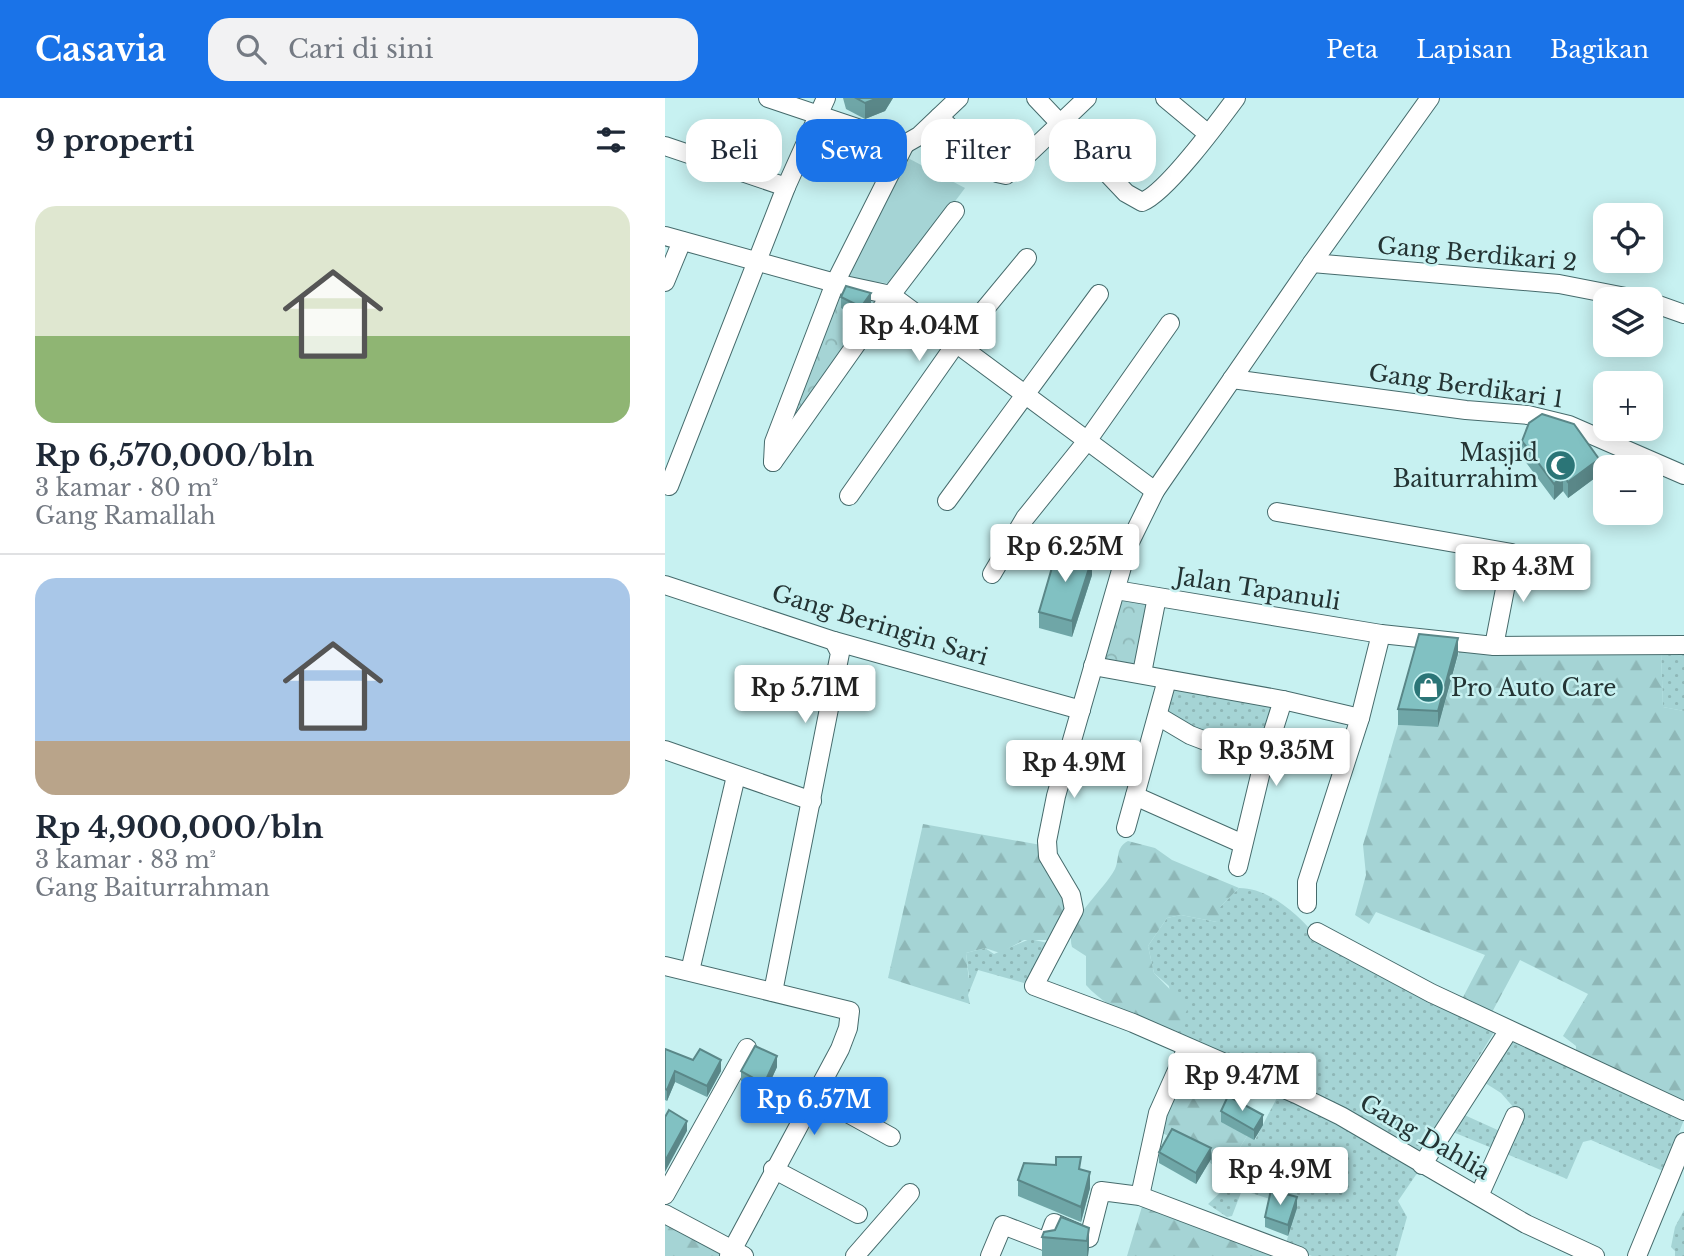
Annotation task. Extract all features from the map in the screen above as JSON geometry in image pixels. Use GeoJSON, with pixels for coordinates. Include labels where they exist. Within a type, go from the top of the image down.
{"type":"FeatureCollection","features":[{"type":"Feature","properties":{"kind":"street"},"geometry":{"type":"LineString","coordinates":[[768,98],[831,119]]}},
{"type":"Feature","properties":{"kind":"street"},"geometry":{"type":"LineString","coordinates":[[669,486],[786,187],[826,98]]}},
{"type":"Feature","properties":{"kind":"street"},"geometry":{"type":"LineString","coordinates":[[907,143],[919,136],[959,98]]}},
{"type":"Feature","properties":{"kind":"street"},"geometry":{"type":"LineString","coordinates":[[1036,98],[1057,119]]}},
{"type":"Feature","properties":{"kind":"street"},"geometry":{"type":"LineString","coordinates":[[1067,119],[1087,98]]}},
{"type":"Feature","properties":{"kind":"street"},"geometry":{"type":"LineString","coordinates":[[1165,98],[1207,133]]}},
{"type":"Feature","properties":{"kind":"street"},"geometry":{"type":"LineString","coordinates":[[1116,182],[1126,193],[1142,202],[1152,197],[1236,98]]}},
{"type":"Feature","properties":{"kind":"street"},"geometry":{"type":"LineString","coordinates":[[1081,710],[1128,545],[1155,492],[1311,263],[1430,98]]}},
{"type":"Feature","properties":{"kind":"street"},"geometry":{"type":"LineString","coordinates":[[939,117],[1002,175],[1012,172],[1049,136]]}},
{"type":"Feature","properties":{"kind":"street"},"geometry":{"type":"LineString","coordinates":[[665,146],[786,187]]}},
{"type":"Feature","properties":{"kind":"street"},"geometry":{"type":"LineString","coordinates":[[886,182],[835,283],[774,443],[773,462],[891,295],[955,211]]}},
{"type":"Feature","properties":{"kind":"street"},"geometry":{"type":"LineString","coordinates":[[665,282],[673,239],[835,283],[891,295],[1155,492]]}},
{"type":"Feature","properties":{"kind":"street"},"geometry":{"type":"LineString","coordinates":[[849,496],[955,345],[1027,258]]}},
{"type":"Feature","properties":{"kind":"street","name":"Gang Berdikari 2"},"geometry":{"type":"LineString","coordinates":[[1311,263],[1559,284],[1593,291]]}},
{"type":"Feature","properties":{"kind":"street"},"geometry":{"type":"LineString","coordinates":[[947,501],[1099,295]]}},
{"type":"Feature","properties":{"kind":"street"},"geometry":{"type":"LineString","coordinates":[[1663,307],[1684,314]]}},
{"type":"Feature","properties":{"kind":"street"},"geometry":{"type":"LineString","coordinates":[[992,574],[1025,519],[1087,441],[1170,323]]}},
{"type":"Feature","properties":{"kind":"street","name":"Gang Berdikari 1"},"geometry":{"type":"LineString","coordinates":[[1232,379],[1466,410],[1528,415],[1569,425],[1684,475]]}},
{"type":"Feature","properties":{"kind":"street"},"geometry":{"type":"LineString","coordinates":[[1277,512],[1512,553],[1494,646]]}},
{"type":"Feature","properties":{"kind":"street","name":"Gang Beringin Sari"},"geometry":{"type":"LineString","coordinates":[[665,585],[834,640],[1081,710]]}},
{"type":"Feature","properties":{"kind":"street","name":"Jalan Tapanuli"},"geometry":{"type":"LineString","coordinates":[[1116,590],[1381,634],[1494,646],[1684,645]]}},
{"type":"Feature","properties":{"kind":"street"},"geometry":{"type":"LineString","coordinates":[[1142,673],[1157,597]]}},
{"type":"Feature","properties":{"kind":"street"},"geometry":{"type":"LineString","coordinates":[[1307,904],[1308,879],[1360,718],[1381,634]]}},
{"type":"Feature","properties":{"kind":"street"},"geometry":{"type":"LineString","coordinates":[[772,992],[812,801],[839,653],[834,640]]}},
{"type":"Feature","properties":{"kind":"street"},"geometry":{"type":"LineString","coordinates":[[1093,666],[1283,700],[1360,718]]}},
{"type":"Feature","properties":{"kind":"street"},"geometry":{"type":"LineString","coordinates":[[1126,828],[1167,680]]}},
{"type":"Feature","properties":{"kind":"street"},"geometry":{"type":"LineString","coordinates":[[1238,867],[1262,763],[1283,700]]}},
{"type":"Feature","properties":{"kind":"street","name":"Gang Dahlia"},"geometry":{"type":"LineString","coordinates":[[1081,710],[1056,796],[1047,841],[1048,856],[1071,895],[1074,910],[1034,986],[1187,1048],[1341,1116],[1526,1224],[1595,1256]]}},
{"type":"Feature","properties":{"kind":"street"},"geometry":{"type":"LineString","coordinates":[[1158,716],[1190,735],[1262,763]]}},
{"type":"Feature","properties":{"kind":"street"},"geometry":{"type":"LineString","coordinates":[[665,750],[812,801]]}},
{"type":"Feature","properties":{"kind":"street"},"geometry":{"type":"LineString","coordinates":[[690,971],[736,776]]}},
{"type":"Feature","properties":{"kind":"street"},"geometry":{"type":"LineString","coordinates":[[1135,796],[1243,845]]}},
{"type":"Feature","properties":{"kind":"street"},"geometry":{"type":"LineString","coordinates":[[1317,932],[1431,993],[1684,1111]]}},
{"type":"Feature","properties":{"kind":"street"},"geometry":{"type":"LineString","coordinates":[[665,966],[850,1011],[848,1028],[815,1095],[773,1169],[735,1254],[665,1214]]}},
{"type":"Feature","properties":{"kind":"street"},"geometry":{"type":"LineString","coordinates":[[1422,1164],[1509,1030]]}},
{"type":"Feature","properties":{"kind":"street"},"geometry":{"type":"LineString","coordinates":[[665,1195],[747,1048]]}},
{"type":"Feature","properties":{"kind":"street"},"geometry":{"type":"LineString","coordinates":[[1140,1196],[1159,1112],[1187,1048]]}},
{"type":"Feature","properties":{"kind":"street"},"geometry":{"type":"LineString","coordinates":[[815,1095],[891,1137]]}},
{"type":"Feature","properties":{"kind":"street"},"geometry":{"type":"LineString","coordinates":[[1479,1196],[1515,1116]]}},
{"type":"Feature","properties":{"kind":"street"},"geometry":{"type":"LineString","coordinates":[[1637,1256],[1684,1142]]}},
{"type":"Feature","properties":{"kind":"street"},"geometry":{"type":"LineString","coordinates":[[773,1169],[858,1214]]}},
{"type":"Feature","properties":{"kind":"street"},"geometry":{"type":"LineString","coordinates":[[990,1256],[1003,1225],[1047,1242],[1054,1223],[1089,1238],[1101,1191],[1140,1196],[1299,1256]]}},
{"type":"Feature","properties":{"kind":"street"},"geometry":{"type":"LineString","coordinates":[[855,1256],[910,1193]]}},
{"type":"Feature","properties":{"kind":"green space"},"geometry":{"type":"Polygon","coordinates":[[[907,158],[921,165],[921,182],[954,182],[965,188],[893,284],[848,278],[847,272],[891,182],[907,182],[907,158]]]}},
{"type":"Feature","properties":{"kind":"green space"},"geometry":{"type":"Polygon","coordinates":[[[839,289],[883,301],[782,439],[839,289]]]}},
{"type":"Feature","properties":{"kind":"green space"},"geometry":{"type":"Polygon","coordinates":[[[1119,596],[1151,604],[1138,667],[1102,658],[1119,596]]]}},
{"type":"Feature","properties":{"kind":"green space"},"geometry":{"type":"Polygon","coordinates":[[[1684,650],[1684,711],[1663,707],[1661,651],[1684,650]]]}},
{"type":"Feature","properties":{"kind":"green space"},"geometry":{"type":"Polygon","coordinates":[[[1661,651],[1663,707],[1684,711],[1684,1107],[1576,1058],[1576,1046],[1563,1036],[1588,994],[1520,960],[1490,1016],[1460,1003],[1485,955],[1376,912],[1369,924],[1355,915],[1366,875],[1363,845],[1398,725],[1438,727],[1459,652],[1550,655],[1661,651]]]}},
{"type":"Feature","properties":{"kind":"green space"},"geometry":{"type":"Polygon","coordinates":[[[1173,685],[1273,705],[1257,756],[1166,715],[1173,685]]]}},
{"type":"Feature","properties":{"kind":"green space"},"geometry":{"type":"Polygon","coordinates":[[[923,824],[1041,845],[1068,901],[1052,944],[1046,940],[1024,940],[1000,953],[985,948],[966,953],[969,982],[965,990],[954,999],[888,978],[923,824]]]}},
{"type":"Feature","properties":{"kind":"green space"},"geometry":{"type":"Polygon","coordinates":[[[1128,841],[1155,848],[1172,860],[1239,888],[1220,907],[1223,916],[1217,922],[1181,915],[1167,918],[1148,946],[1154,973],[1188,1008],[1175,1035],[1127,1014],[1095,994],[1086,985],[1086,956],[1072,947],[1071,937],[1079,917],[1115,869],[1119,850],[1128,841]]]}},
{"type":"Feature","properties":{"kind":"green space"},"geometry":{"type":"Polygon","coordinates":[[[1239,888],[1272,897],[1292,911],[1316,936],[1499,1024],[1418,1155],[1269,1075],[1175,1035],[1169,986],[1154,973],[1148,946],[1167,918],[1181,915],[1217,922],[1220,907],[1239,888]]]}},
{"type":"Feature","properties":{"kind":"green space"},"geometry":{"type":"Polygon","coordinates":[[[1030,939],[1052,944],[1024,983],[978,970],[968,995],[970,1004],[954,999],[969,977],[966,953],[985,948],[994,954],[1030,939]]]}},
{"type":"Feature","properties":{"kind":"green space"},"geometry":{"type":"Polygon","coordinates":[[[1513,1040],[1684,1120],[1663,1171],[1591,1140],[1583,1142],[1567,1179],[1448,1130],[1460,1113],[1502,1132],[1515,1109],[1501,1093],[1482,1081],[1513,1040]]]}},
{"type":"Feature","properties":{"kind":"green space"},"geometry":{"type":"Polygon","coordinates":[[[1189,1054],[1236,1073],[1228,1106],[1247,1136],[1224,1173],[1209,1162],[1211,1159],[1157,1130],[1189,1054]]]}},
{"type":"Feature","properties":{"kind":"green space"},"geometry":{"type":"Polygon","coordinates":[[[1280,1092],[1420,1169],[1398,1201],[1407,1217],[1396,1256],[1312,1256],[1285,1246],[1297,1208],[1242,1190],[1232,1216],[1227,1217],[1208,1204],[1223,1190],[1212,1180],[1216,1168],[1224,1173],[1247,1136],[1255,1140],[1280,1092]]]}},
{"type":"Feature","properties":{"kind":"green space"},"geometry":{"type":"Polygon","coordinates":[[[1144,1200],[1291,1256],[1127,1256],[1144,1200]]]}},
{"type":"Feature","properties":{"kind":"green space"},"geometry":{"type":"Polygon","coordinates":[[[1684,1210],[1684,1256],[1675,1256],[1671,1247],[1675,1227],[1684,1210]]]}},
{"type":"Feature","properties":{"kind":"green space"},"geometry":{"type":"Polygon","coordinates":[[[665,1218],[721,1247],[723,1256],[665,1256],[665,1218]]]}},
{"type":"Feature","properties":{"kind":"building"},"geometry":{"type":"Polygon","coordinates":[[[856,98],[878,98],[865,103],[856,98]]]}},
{"type":"Feature","properties":{"kind":"building"},"geometry":{"type":"Polygon","coordinates":[[[846,286],[871,293],[861,307],[841,297],[846,286]]]}},
{"type":"Feature","properties":{"kind":"building","name":"Masjid Baiturrahim"},"geometry":{"type":"Polygon","coordinates":[[[1542,414],[1574,424],[1596,455],[1593,455],[1593,463],[1568,482],[1563,475],[1554,484],[1522,441],[1529,423],[1542,414]]]}},
{"type":"Feature","properties":{"kind":"building"},"geometry":{"type":"Polygon","coordinates":[[[1058,547],[1092,559],[1072,621],[1039,612],[1058,547]]]}},
{"type":"Feature","properties":{"kind":"building","name":"Pro Auto Care"},"geometry":{"type":"Polygon","coordinates":[[[1419,634],[1458,638],[1438,711],[1398,709],[1419,634]]]}},
{"type":"Feature","properties":{"kind":"building"},"geometry":{"type":"Polygon","coordinates":[[[755,1046],[777,1056],[764,1084],[741,1071],[755,1046]]]}},
{"type":"Feature","properties":{"kind":"building"},"geometry":{"type":"Polygon","coordinates":[[[665,1049],[693,1060],[700,1049],[721,1060],[707,1086],[675,1071],[667,1090],[665,1049]]]}},
{"type":"Feature","properties":{"kind":"building"},"geometry":{"type":"Polygon","coordinates":[[[1228,1096],[1263,1115],[1254,1130],[1221,1111],[1228,1096]]]}},
{"type":"Feature","properties":{"kind":"building"},"geometry":{"type":"Polygon","coordinates":[[[669,1110],[687,1121],[665,1161],[665,1117],[669,1110]]]}},
{"type":"Feature","properties":{"kind":"building"},"geometry":{"type":"Polygon","coordinates":[[[1172,1129],[1211,1148],[1196,1173],[1159,1152],[1172,1129]]]}},
{"type":"Feature","properties":{"kind":"building"},"geometry":{"type":"Polygon","coordinates":[[[1056,1157],[1081,1157],[1079,1169],[1090,1172],[1081,1207],[1018,1180],[1024,1163],[1056,1165],[1056,1157]]]}},
{"type":"Feature","properties":{"kind":"building"},"geometry":{"type":"Polygon","coordinates":[[[1271,1190],[1297,1197],[1288,1225],[1265,1217],[1271,1190]]]}},
{"type":"Feature","properties":{"kind":"building"},"geometry":{"type":"Polygon","coordinates":[[[1061,1217],[1089,1228],[1087,1241],[1042,1237],[1044,1232],[1055,1230],[1061,1217]]]}},
{"type":"Feature","properties":{"kind":"place","name":"Masjid Baiturrahim"},"geometry":{"type":"Point","coordinates":[1561,466]}},
{"type":"Feature","properties":{"kind":"place","name":"Pro Auto Care"},"geometry":{"type":"Point","coordinates":[1428,688]}}]}
